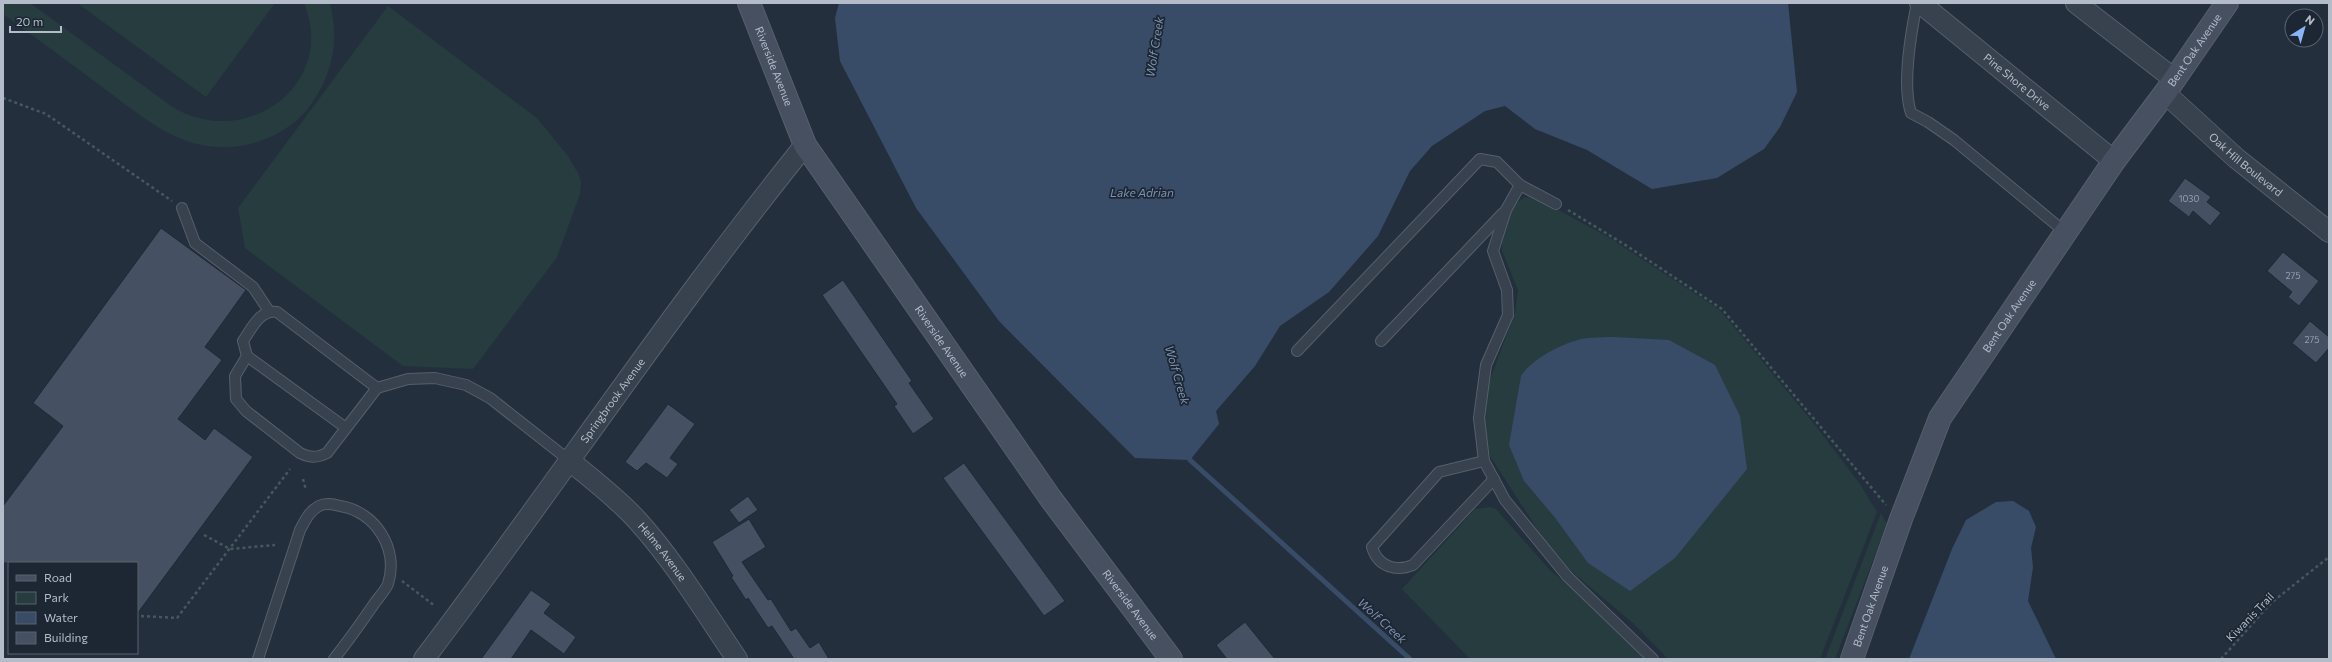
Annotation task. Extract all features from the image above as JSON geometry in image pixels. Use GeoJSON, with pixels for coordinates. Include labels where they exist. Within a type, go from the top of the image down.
{"type":"FeatureCollection","features":[{"type":"Feature","properties":{"kind":"street","name":"Riverside Avenue"},"geometry":{"type":"LineString","coordinates":[[749,3],[805,145],[1051,499],[1163,656]]}},
{"type":"Feature","properties":{"kind":"street","name":"Pine Shore Drive"},"geometry":{"type":"LineString","coordinates":[[1920,3],[2114,160]]}},
{"type":"Feature","properties":{"kind":"street"},"geometry":{"type":"LineString","coordinates":[[2076,3],[2169,86]]}},
{"type":"Feature","properties":{"kind":"street","name":"Bent Oak Avenue"},"geometry":{"type":"LineString","coordinates":[[1852,659],[1901,519],[1940,418],[2114,160],[2169,86],[2227,3]]}},
{"type":"Feature","properties":{"kind":"street","name":"Oak Hill Boulevard"},"geometry":{"type":"LineString","coordinates":[[2169,86],[2236,158],[2329,232]]}},
{"type":"Feature","properties":{"kind":"street","name":"Springbrook Avenue"},"geometry":{"type":"LineString","coordinates":[[424,659],[759,202],[805,145]]}},
{"type":"Feature","properties":{"kind":"street","name":"Helme Avenue"},"geometry":{"type":"LineString","coordinates":[[570,461],[637,520],[680,575],[737,659]]}},
{"type":"Feature","properties":{"kind":"lane"},"geometry":{"type":"LineString","coordinates":[[1917,3],[1909,39],[1906,100],[1911,113],[1928,122],[1954,140],[2065,232]]}},
{"type":"Feature","properties":{"kind":"lane"},"geometry":{"type":"LineString","coordinates":[[1297,351],[1480,159],[1497,162],[1520,185],[1556,204]]}},
{"type":"Feature","properties":{"kind":"lane"},"geometry":{"type":"LineString","coordinates":[[1520,185],[1506,210],[1492,251],[1507,290],[1508,315],[1486,365],[1480,418],[1484,461],[1505,500],[1567,576],[1653,659]]}},
{"type":"Feature","properties":{"kind":"lane"},"geometry":{"type":"LineString","coordinates":[[182,208],[195,243],[253,287],[269,311]]}},
{"type":"Feature","properties":{"kind":"lane"},"geometry":{"type":"LineString","coordinates":[[1381,341],[1506,210]]}},
{"type":"Feature","properties":{"kind":"lane"},"geometry":{"type":"LineString","coordinates":[[346,428],[247,356],[243,340],[263,314],[269,311],[277,312],[377,388]]}},
{"type":"Feature","properties":{"kind":"lane"},"geometry":{"type":"LineString","coordinates":[[247,356],[235,376],[236,399],[246,411],[300,453],[318,458],[327,453],[377,388],[408,379],[435,378],[466,385],[490,398],[570,461]]}},
{"type":"Feature","properties":{"kind":"lane"},"geometry":{"type":"LineString","coordinates":[[1484,461],[1439,472],[1372,547],[1374,554],[1391,569],[1403,569],[1413,565],[1494,479]]}},
{"type":"Feature","properties":{"kind":"lane"},"geometry":{"type":"LineString","coordinates":[[258,659],[300,530],[307,516],[319,506],[329,504],[345,506],[362,514],[373,523],[383,535],[390,553],[391,569],[387,586],[334,659]]}},
{"type":"Feature","properties":{"kind":"path"},"geometry":{"type":"LineString","coordinates":[[3,98],[46,114],[182,208]]}},
{"type":"Feature","properties":{"kind":"path"},"geometry":{"type":"LineString","coordinates":[[1556,204],[1627,246],[1722,309],[1882,501],[1901,519]]}},
{"type":"Feature","properties":{"kind":"path"},"geometry":{"type":"LineString","coordinates":[[141,616],[177,618],[290,470]]}},
{"type":"Feature","properties":{"kind":"path"},"geometry":{"type":"LineString","coordinates":[[303,479],[306,490]]}},
{"type":"Feature","properties":{"kind":"path"},"geometry":{"type":"LineString","coordinates":[[204,535],[230,549],[275,545]]}},
{"type":"Feature","properties":{"kind":"path","name":"Kiwanis Trail"},"geometry":{"type":"LineString","coordinates":[[2221,659],[2272,603],[2329,557]]}},
{"type":"Feature","properties":{"kind":"path"},"geometry":{"type":"LineString","coordinates":[[399,578],[436,606]]}},
{"type":"Feature","properties":{"kind":"green space"},"geometry":{"type":"Polygon","coordinates":[[[3,3],[30,3],[171,106],[199,118],[227,121],[254,116],[278,103],[296,84],[308,61],[311,33],[304,3],[330,3],[334,32],[332,60],[328,73],[315,99],[300,117],[281,132],[250,144],[227,147],[206,146],[186,141],[168,133],[150,122],[3,14],[3,3]]]}},
{"type":"Feature","properties":{"kind":"green space"},"geometry":{"type":"Polygon","coordinates":[[[77,3],[275,3],[206,97],[77,3]]]}},
{"type":"Feature","properties":{"kind":"green space"},"geometry":{"type":"Polygon","coordinates":[[[388,6],[537,118],[568,156],[578,173],[581,182],[580,194],[557,257],[473,369],[403,366],[245,248],[238,208],[388,6]]]}},
{"type":"Feature","properties":{"kind":"green space"},"geometry":{"type":"Polygon","coordinates":[[[1525,197],[1536,198],[1610,238],[1720,310],[1815,425],[1860,484],[1877,512],[1820,659],[1668,659],[1634,624],[1571,571],[1543,538],[1490,456],[1484,430],[1484,406],[1490,380],[1515,313],[1518,290],[1502,251],[1501,234],[1510,208],[1525,197]],[[1614,337],[1587,338],[1524,481],[1556,519],[1639,339],[1614,337]]]}},
{"type":"Feature","properties":{"kind":"green space"},"geometry":{"type":"Polygon","coordinates":[[[1490,507],[1496,509],[1550,570],[1598,610],[1649,659],[1470,659],[1402,589],[1475,509],[1490,507]]]}},
{"type":"Feature","properties":{"kind":"green space"},"geometry":{"type":"Polygon","coordinates":[[[1881,513],[1887,524],[1835,659],[1825,659],[1881,513]]]}},
{"type":"Feature","properties":{"kind":"water","name":"Lake Adrian"},"geometry":{"type":"Polygon","coordinates":[[[839,3],[1788,3],[1797,92],[1780,127],[1764,149],[1717,178],[1652,189],[1587,150],[1535,129],[1505,106],[1485,111],[1432,146],[1410,171],[1378,236],[1329,292],[1280,326],[1255,366],[1216,411],[1219,424],[1190,460],[1135,458],[999,321],[916,208],[840,61],[835,18],[839,3]]]}},
{"type":"Feature","properties":{"kind":"water"},"geometry":{"type":"Polygon","coordinates":[[[1614,337],[1669,340],[1715,365],[1740,416],[1747,469],[1675,558],[1630,591],[1588,563],[1556,519],[1524,481],[1509,445],[1521,376],[1526,369],[1551,351],[1571,342],[1588,338],[1614,337]]]}},
{"type":"Feature","properties":{"kind":"water"},"geometry":{"type":"Polygon","coordinates":[[[2013,501],[2029,511],[2036,527],[2031,548],[2033,567],[2028,601],[2056,659],[1909,659],[1952,549],[1966,520],[1996,502],[2013,501]]]}},
{"type":"Feature","properties":{"kind":"building"},"geometry":{"type":"Polygon","coordinates":[[[2185,178],[2211,197],[2207,202],[2221,213],[2210,226],[2193,211],[2189,217],[2168,201],[2185,178]]]}},
{"type":"Feature","properties":{"kind":"building"},"geometry":{"type":"Polygon","coordinates":[[[161,228],[246,290],[205,347],[222,360],[178,419],[205,440],[214,428],[253,457],[138,613],[138,562],[3,563],[3,506],[63,426],[33,403],[161,228]]]}},
{"type":"Feature","properties":{"kind":"building"},"geometry":{"type":"Polygon","coordinates":[[[2283,252],[2319,281],[2299,306],[2288,297],[2292,292],[2267,271],[2283,252]]]}},
{"type":"Feature","properties":{"kind":"building"},"geometry":{"type":"Polygon","coordinates":[[[843,280],[912,381],[909,383],[934,419],[913,434],[894,406],[897,404],[822,295],[843,280]]]}},
{"type":"Feature","properties":{"kind":"building"},"geometry":{"type":"Polygon","coordinates":[[[2310,321],[2329,337],[2329,348],[2316,363],[2292,343],[2310,321]]]}},
{"type":"Feature","properties":{"kind":"building"},"geometry":{"type":"Polygon","coordinates":[[[668,404],[695,424],[670,458],[678,464],[667,478],[646,463],[637,471],[625,462],[668,404]]]}},
{"type":"Feature","properties":{"kind":"building"},"geometry":{"type":"Polygon","coordinates":[[[964,463],[1065,601],[1044,616],[943,478],[964,463]]]}},
{"type":"Feature","properties":{"kind":"building"},"geometry":{"type":"Polygon","coordinates":[[[748,496],[758,510],[739,523],[729,510],[748,496]]]}},
{"type":"Feature","properties":{"kind":"building"},"geometry":{"type":"Polygon","coordinates":[[[749,519],[766,547],[742,562],[768,600],[771,599],[791,631],[796,628],[810,648],[819,642],[829,659],[794,659],[772,626],[768,628],[748,598],[746,600],[731,577],[733,576],[712,542],[749,519]]]}},
{"type":"Feature","properties":{"kind":"building"},"geometry":{"type":"Polygon","coordinates":[[[531,590],[551,604],[544,613],[576,637],[564,654],[531,630],[511,659],[481,659],[531,590]]]}},
{"type":"Feature","properties":{"kind":"building"},"geometry":{"type":"Polygon","coordinates":[[[1245,622],[1275,659],[1227,659],[1216,645],[1245,622]]]}},
{"type":"Feature","properties":{"kind":"waterway","name":"Wolf Creek"},"geometry":{"type":"LineString","coordinates":[[1188,453],[1190,460],[1410,659]]}}]}
